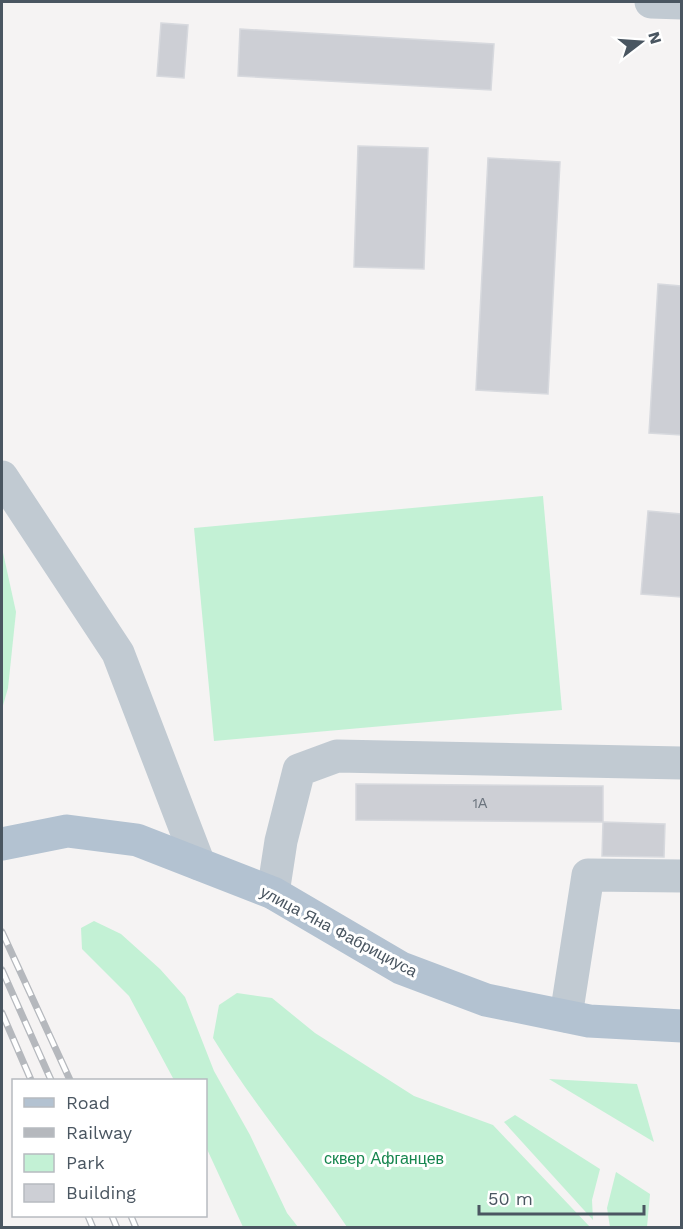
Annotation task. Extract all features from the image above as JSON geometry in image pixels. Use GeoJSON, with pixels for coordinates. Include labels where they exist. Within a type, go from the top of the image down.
{"type":"FeatureCollection","features":[{"type":"Feature","properties":{"kind":"main road","name":"улица Яна Фабрициуса"},"geometry":{"type":"LineString","coordinates":[[2,844],[67,831],[137,840],[273,893],[402,968],[486,1000],[589,1021],[681,1026]]}},
{"type":"Feature","properties":{"kind":"street"},"geometry":{"type":"LineString","coordinates":[[651,2],[681,3]]}},
{"type":"Feature","properties":{"kind":"street"},"geometry":{"type":"LineString","coordinates":[[2,477],[118,653],[199,864]]}},
{"type":"Feature","properties":{"kind":"street"},"geometry":{"type":"LineString","coordinates":[[273,893],[281,841],[299,770],[337,756],[681,763]]}},
{"type":"Feature","properties":{"kind":"street"},"geometry":{"type":"LineString","coordinates":[[566,1016],[588,875],[681,876]]}},
{"type":"Feature","properties":{"kind":"green space"},"geometry":{"type":"Polygon","coordinates":[[[543,496],[562,710],[214,741],[194,528],[543,496]]]}},
{"type":"Feature","properties":{"kind":"green space"},"geometry":{"type":"Polygon","coordinates":[[[2,548],[16,612],[8,688],[2,709],[2,548]]]}},
{"type":"Feature","properties":{"kind":"green space"},"geometry":{"type":"Polygon","coordinates":[[[94,921],[121,934],[160,969],[185,997],[214,1071],[250,1135],[287,1213],[298,1227],[243,1227],[207,1149],[207,1079],[173,1079],[129,996],[82,949],[81,928],[94,921]]]}},
{"type":"Feature","properties":{"kind":"green space","name":"сквер Афганцев"},"geometry":{"type":"Polygon","coordinates":[[[237,993],[272,998],[315,1033],[414,1096],[493,1125],[590,1227],[347,1227],[213,1038],[219,1005],[237,993]]]}},
{"type":"Feature","properties":{"kind":"green space"},"geometry":{"type":"Polygon","coordinates":[[[549,1079],[637,1084],[654,1142],[549,1079]]]}},
{"type":"Feature","properties":{"kind":"green space"},"geometry":{"type":"Polygon","coordinates":[[[515,1115],[600,1169],[592,1200],[593,1220],[504,1122],[515,1115]]]}},
{"type":"Feature","properties":{"kind":"green space"},"geometry":{"type":"Polygon","coordinates":[[[616,1172],[650,1194],[647,1227],[610,1227],[607,1208],[616,1172]]]}},
{"type":"Feature","properties":{"kind":"building"},"geometry":{"type":"Polygon","coordinates":[[[161,23],[188,25],[184,78],[157,76],[161,23]]]}},
{"type":"Feature","properties":{"kind":"building"},"geometry":{"type":"Polygon","coordinates":[[[240,29],[494,44],[491,90],[238,76],[240,29]]]}},
{"type":"Feature","properties":{"kind":"building"},"geometry":{"type":"Polygon","coordinates":[[[358,146],[428,148],[424,269],[354,267],[358,146]]]}},
{"type":"Feature","properties":{"kind":"building"},"geometry":{"type":"Polygon","coordinates":[[[488,158],[560,162],[548,394],[476,390],[488,158]]]}},
{"type":"Feature","properties":{"kind":"building"},"geometry":{"type":"Polygon","coordinates":[[[658,284],[681,286],[681,435],[649,433],[658,284]]]}},
{"type":"Feature","properties":{"kind":"building"},"geometry":{"type":"Polygon","coordinates":[[[648,511],[681,514],[681,597],[641,594],[648,511]]]}},
{"type":"Feature","properties":{"kind":"building"},"geometry":{"type":"Polygon","coordinates":[[[356,784],[603,786],[603,822],[356,820],[356,784]]]}},
{"type":"Feature","properties":{"kind":"building"},"geometry":{"type":"Polygon","coordinates":[[[603,822],[665,824],[664,857],[602,856],[603,822]]]}},
{"type":"Feature","properties":{"kind":"railway"},"geometry":{"type":"LineString","coordinates":[[2,932],[70,1079]]}},
{"type":"Feature","properties":{"kind":"railway"},"geometry":{"type":"LineString","coordinates":[[2,970],[51,1079]]}},
{"type":"Feature","properties":{"kind":"railway"},"geometry":{"type":"LineString","coordinates":[[2,1013],[31,1079]]}},
{"type":"Feature","properties":{"kind":"railway"},"geometry":{"type":"LineString","coordinates":[[88,1217],[93,1228]]}},
{"type":"Feature","properties":{"kind":"railway"},"geometry":{"type":"LineString","coordinates":[[112,1217],[117,1228]]}},
{"type":"Feature","properties":{"kind":"railway"},"geometry":{"type":"LineString","coordinates":[[131,1217],[136,1228]]}}]}
